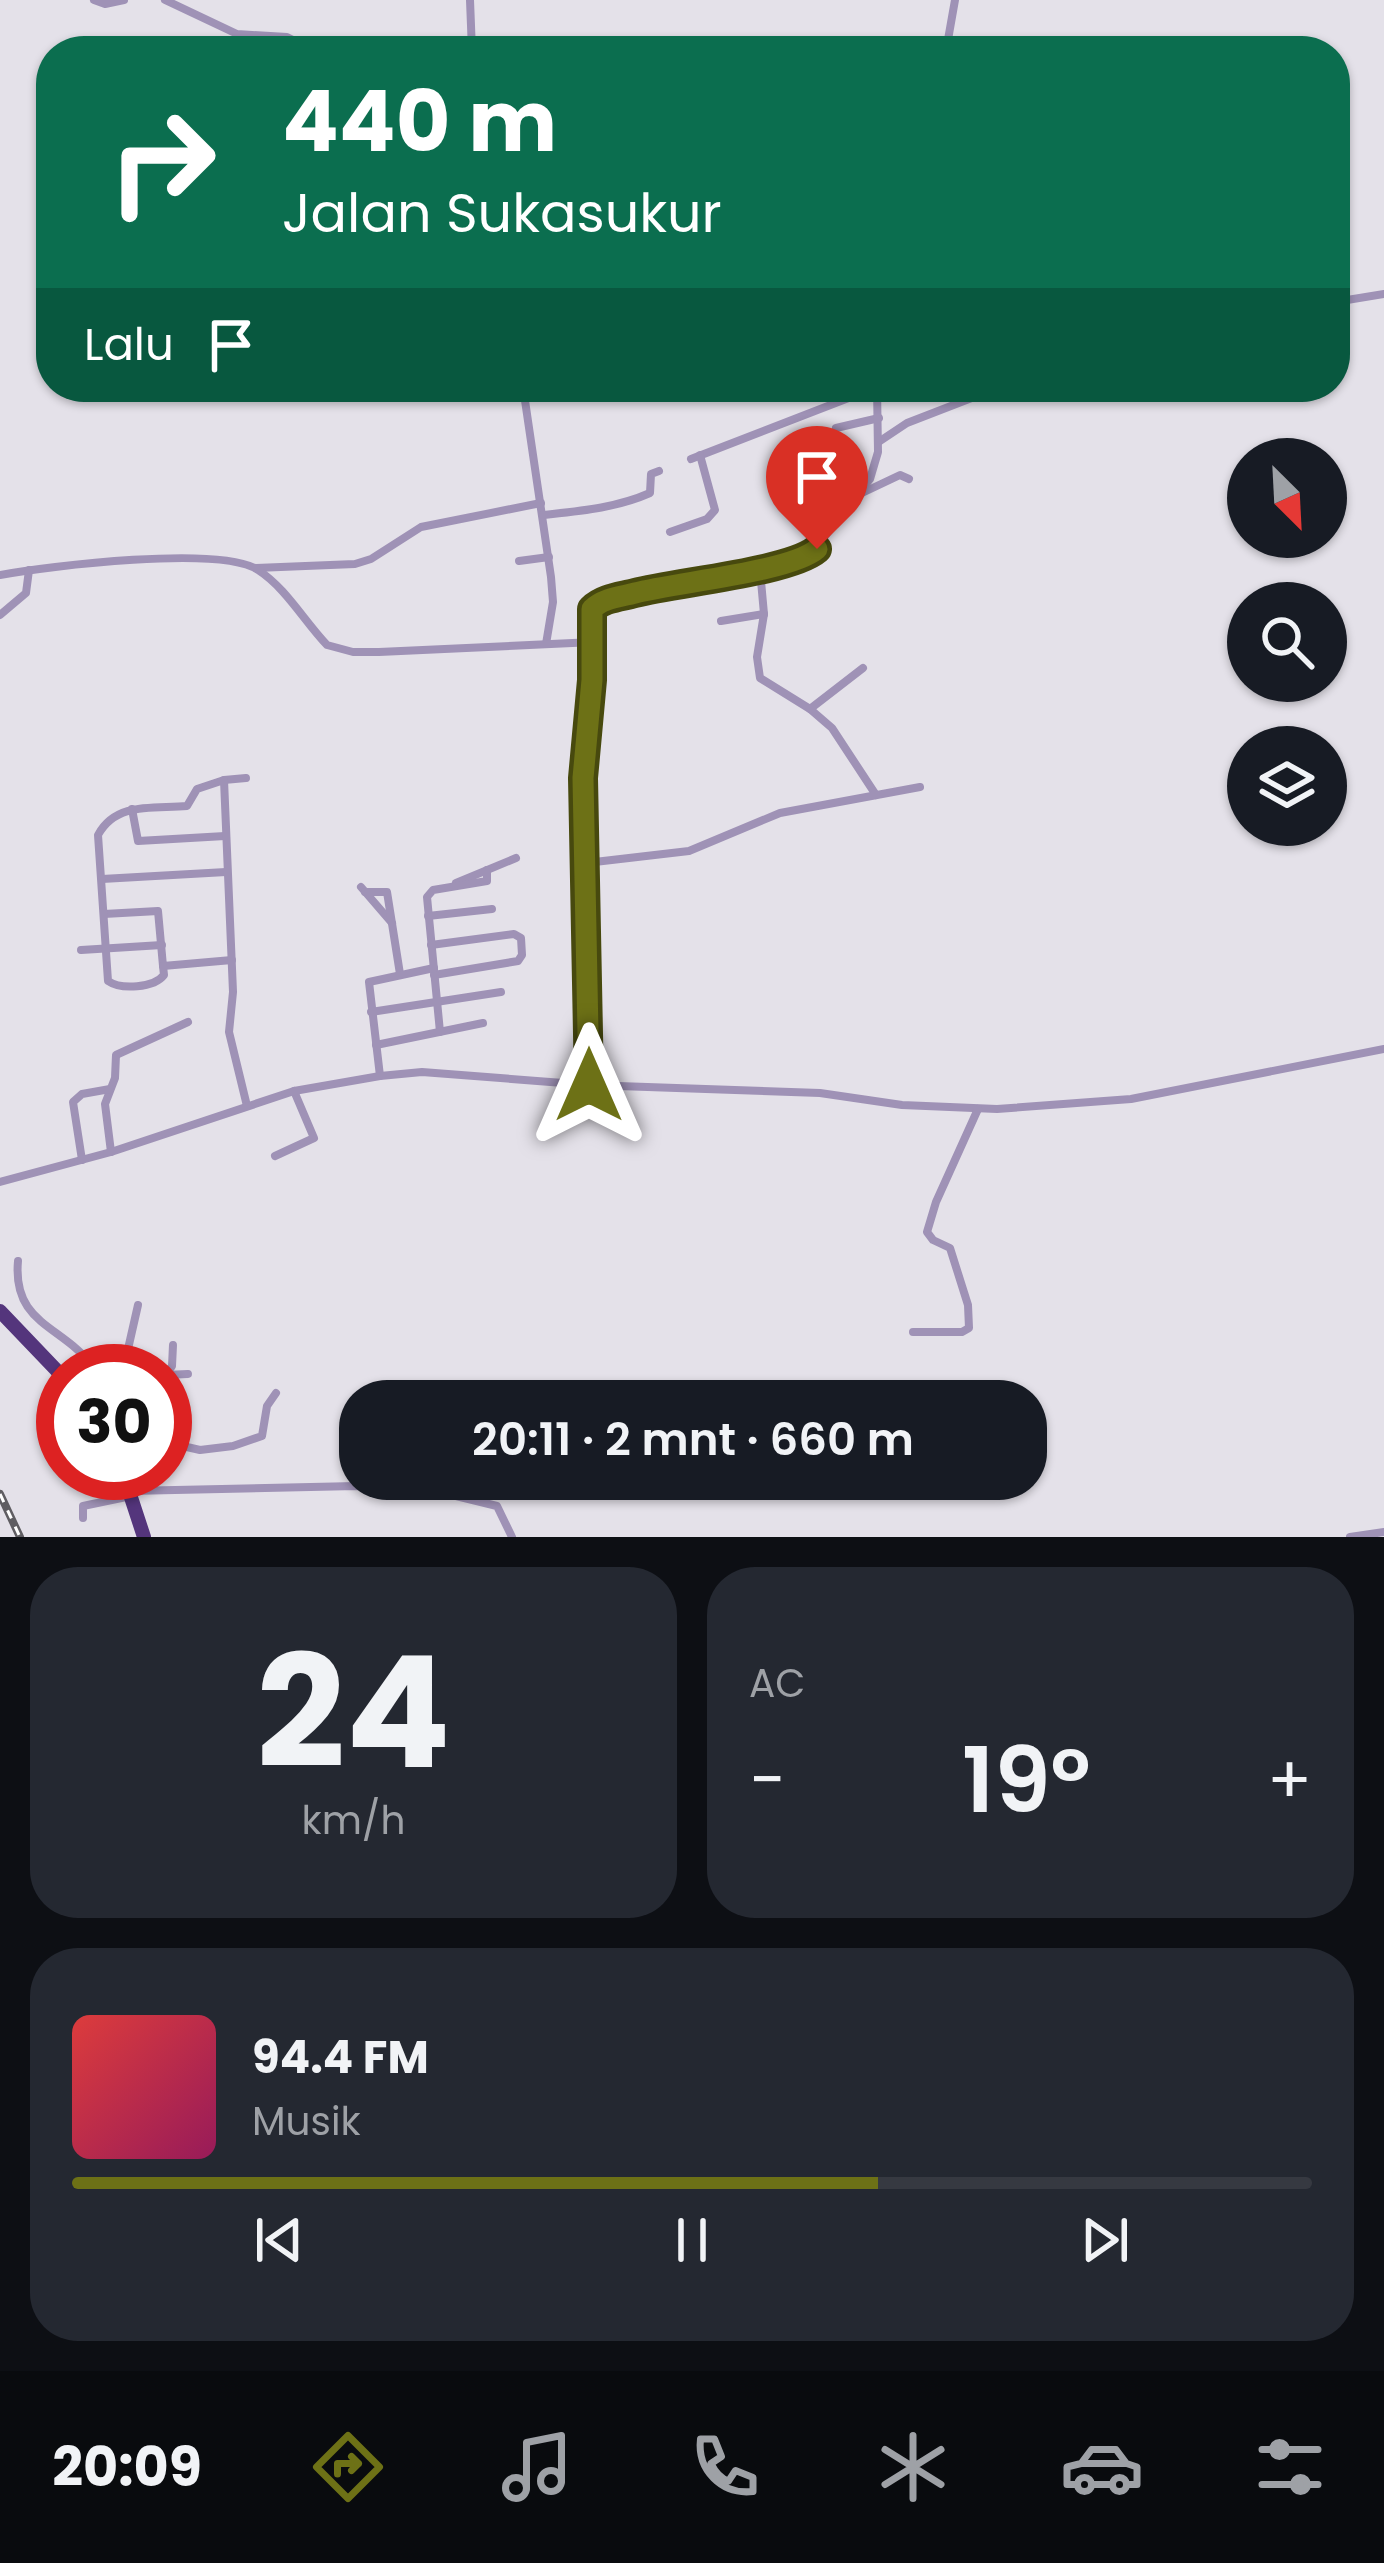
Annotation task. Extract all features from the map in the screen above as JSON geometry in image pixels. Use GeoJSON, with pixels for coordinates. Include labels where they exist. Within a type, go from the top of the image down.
{"type":"FeatureCollection","features":[{"type":"Feature","properties":{"kind":"highway"},"geometry":{"type":"LineString","coordinates":[[0,1311],[36,1349]]}},
{"type":"Feature","properties":{"kind":"highway"},"geometry":{"type":"LineString","coordinates":[[132,1500],[144,1537]]}},
{"type":"Feature","properties":{"kind":"street"},"geometry":{"type":"LineString","coordinates":[[94,0],[105,4],[124,0]]}},
{"type":"Feature","properties":{"kind":"street"},"geometry":{"type":"LineString","coordinates":[[165,0],[237,34],[270,36]]}},
{"type":"Feature","properties":{"kind":"street"},"geometry":{"type":"LineString","coordinates":[[470,0],[471,36]]}},
{"type":"Feature","properties":{"kind":"street"},"geometry":{"type":"LineString","coordinates":[[949,36],[955,0]]}},
{"type":"Feature","properties":{"kind":"street"},"geometry":{"type":"LineString","coordinates":[[1350,299],[1384,293]]}},
{"type":"Feature","properties":{"kind":"street"},"geometry":{"type":"LineString","coordinates":[[525,402],[553,602],[546,644]]}},
{"type":"Feature","properties":{"kind":"street"},"geometry":{"type":"LineString","coordinates":[[670,532],[707,519],[715,509],[695,457],[838,402]]}},
{"type":"Feature","properties":{"kind":"street"},"geometry":{"type":"LineString","coordinates":[[589,1085],[583,778],[594,642],[590,614],[600,602],[693,579],[760,570],[809,555],[869,479],[879,441],[878,402]]}},
{"type":"Feature","properties":{"kind":"street"},"geometry":{"type":"LineString","coordinates":[[879,441],[907,423],[961,402]]}},
{"type":"Feature","properties":{"kind":"street"},"geometry":{"type":"LineString","coordinates":[[836,428],[879,418]]}},
{"type":"Feature","properties":{"kind":"street"},"geometry":{"type":"LineString","coordinates":[[543,515],[595,509],[650,493],[651,474],[659,471]]}},
{"type":"Feature","properties":{"kind":"street"},"geometry":{"type":"LineString","coordinates":[[857,495],[900,475],[909,479]]}},
{"type":"Feature","properties":{"kind":"street"},"geometry":{"type":"LineString","coordinates":[[0,575],[98,560],[210,559],[256,568],[355,564],[422,527],[541,502]]}},
{"type":"Feature","properties":{"kind":"street"},"geometry":{"type":"LineString","coordinates":[[519,561],[548,556]]}},
{"type":"Feature","properties":{"kind":"street"},"geometry":{"type":"LineString","coordinates":[[256,568],[336,649],[379,652],[594,642]]}},
{"type":"Feature","properties":{"kind":"street"},"geometry":{"type":"LineString","coordinates":[[0,615],[26,593],[29,570]]}},
{"type":"Feature","properties":{"kind":"street"},"geometry":{"type":"LineString","coordinates":[[760,570],[764,614],[760,678],[810,709],[841,739],[876,795]]}},
{"type":"Feature","properties":{"kind":"street"},"geometry":{"type":"LineString","coordinates":[[721,621],[764,614]]}},
{"type":"Feature","properties":{"kind":"street"},"geometry":{"type":"LineString","coordinates":[[810,709],[862,668]]}},
{"type":"Feature","properties":{"kind":"street"},"geometry":{"type":"LineString","coordinates":[[103,914],[158,911],[164,975],[156,983],[112,985],[105,972],[98,835],[107,823],[132,809],[187,806],[196,789],[246,778]]}},
{"type":"Feature","properties":{"kind":"street"},"geometry":{"type":"LineString","coordinates":[[224,780],[232,960],[229,1033],[247,1106]]}},
{"type":"Feature","properties":{"kind":"street"},"geometry":{"type":"LineString","coordinates":[[586,863],[689,850],[780,813],[920,787]]}},
{"type":"Feature","properties":{"kind":"street"},"geometry":{"type":"LineString","coordinates":[[132,809],[137,841],[225,836]]}},
{"type":"Feature","properties":{"kind":"street"},"geometry":{"type":"LineString","coordinates":[[440,1032],[428,894],[487,881],[487,870],[516,858]]}},
{"type":"Feature","properties":{"kind":"street"},"geometry":{"type":"LineString","coordinates":[[102,879],[226,872]]}},
{"type":"Feature","properties":{"kind":"street"},"geometry":{"type":"LineString","coordinates":[[392,924],[363,890],[387,892],[400,974]]}},
{"type":"Feature","properties":{"kind":"street"},"geometry":{"type":"LineString","coordinates":[[428,916],[491,909]]}},
{"type":"Feature","properties":{"kind":"street"},"geometry":{"type":"LineString","coordinates":[[380,1076],[369,982],[518,961],[522,956],[521,938],[514,934],[431,945]]}},
{"type":"Feature","properties":{"kind":"street"},"geometry":{"type":"LineString","coordinates":[[81,950],[162,945]]}},
{"type":"Feature","properties":{"kind":"street"},"geometry":{"type":"LineString","coordinates":[[163,966],[232,960]]}},
{"type":"Feature","properties":{"kind":"street"},"geometry":{"type":"LineString","coordinates":[[371,1012],[501,992]]}},
{"type":"Feature","properties":{"kind":"street"},"geometry":{"type":"LineString","coordinates":[[111,1152],[105,1104],[118,1052],[188,1022]]}},
{"type":"Feature","properties":{"kind":"street"},"geometry":{"type":"LineString","coordinates":[[376,1045],[483,1023]]}},
{"type":"Feature","properties":{"kind":"street"},"geometry":{"type":"LineString","coordinates":[[0,1182],[111,1152],[295,1091],[380,1076],[422,1072],[589,1085],[820,1093],[902,1105],[978,1108],[1131,1099],[1384,1049]]}},
{"type":"Feature","properties":{"kind":"street"},"geometry":{"type":"LineString","coordinates":[[82,1160],[73,1102],[82,1094],[110,1089]]}},
{"type":"Feature","properties":{"kind":"street"},"geometry":{"type":"LineString","coordinates":[[275,1156],[314,1138],[295,1091]]}},
{"type":"Feature","properties":{"kind":"street"},"geometry":{"type":"LineString","coordinates":[[913,1332],[969,1328],[968,1305],[953,1255],[946,1244],[927,1232],[978,1108]]}},
{"type":"Feature","properties":{"kind":"street"},"geometry":{"type":"LineString","coordinates":[[18,1261],[16,1284],[26,1308],[71,1344]]}},
{"type":"Feature","properties":{"kind":"street"},"geometry":{"type":"LineString","coordinates":[[129,1344],[138,1305]]}},
{"type":"Feature","properties":{"kind":"street"},"geometry":{"type":"LineString","coordinates":[[192,1448],[233,1446],[264,1435],[267,1406],[277,1393]]}},
{"type":"Feature","properties":{"kind":"street"},"geometry":{"type":"LineString","coordinates":[[192,1485],[356,1486],[452,1495],[497,1506],[512,1537]]}},
{"type":"Feature","properties":{"kind":"street"},"geometry":{"type":"LineString","coordinates":[[83,1518],[83,1506],[95,1500]]}},
{"type":"Feature","properties":{"kind":"street"},"geometry":{"type":"LineString","coordinates":[[1350,1537],[1384,1532]]}},
{"type":"Feature","properties":{"kind":"railway"},"geometry":{"type":"LineString","coordinates":[[0,1494],[20,1537]]}},
{"type":"Feature","properties":{"kind":"route"},"geometry":{"type":"LineString","coordinates":[[589,1085],[583,778],[592,680],[592,609],[600,602],[657,587],[794,562],[817,549]]}}]}
